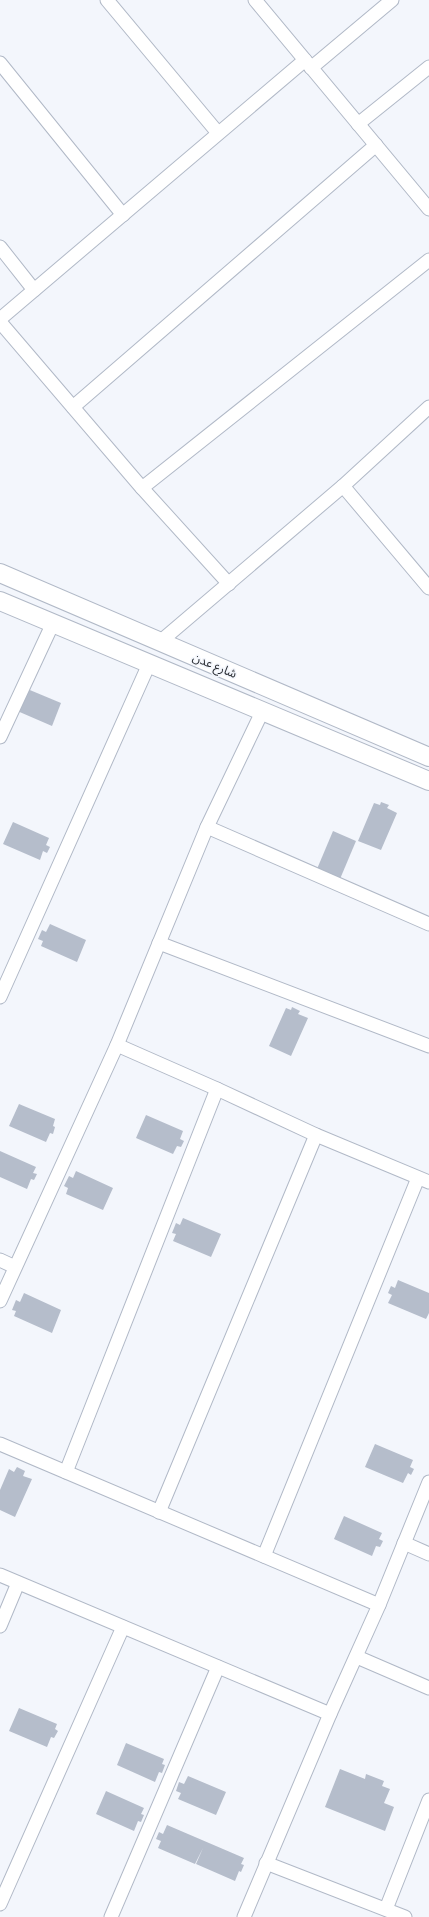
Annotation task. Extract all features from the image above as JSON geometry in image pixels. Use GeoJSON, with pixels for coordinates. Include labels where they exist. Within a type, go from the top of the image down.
{"type":"FeatureCollection","features":[{"type":"Feature","properties":{"kind":"street"},"geometry":{"type":"LineString","coordinates":[[107,0],[218,133]]}},
{"type":"Feature","properties":{"kind":"street"},"geometry":{"type":"LineString","coordinates":[[255,0],[429,208]]}},
{"type":"Feature","properties":{"kind":"street"},"geometry":{"type":"LineString","coordinates":[[229,584],[142,488],[0,320],[218,133],[392,0]]}},
{"type":"Feature","properties":{"kind":"street"},"geometry":{"type":"LineString","coordinates":[[0,63],[123,215]]}},
{"type":"Feature","properties":{"kind":"street"},"geometry":{"type":"LineString","coordinates":[[358,124],[429,66]]}},
{"type":"Feature","properties":{"kind":"street"},"geometry":{"type":"LineString","coordinates":[[73,408],[376,145]]}},
{"type":"Feature","properties":{"kind":"street"},"geometry":{"type":"LineString","coordinates":[[0,247],[34,290]]}},
{"type":"Feature","properties":{"kind":"street"},"geometry":{"type":"LineString","coordinates":[[142,488],[429,260]]}},
{"type":"Feature","properties":{"kind":"street"},"geometry":{"type":"LineString","coordinates":[[161,641],[344,486],[429,407]]}},
{"type":"Feature","properties":{"kind":"street"},"geometry":{"type":"LineString","coordinates":[[344,486],[429,588]]}},
{"type":"Feature","properties":{"kind":"street","name":"شارع عدن"},"geometry":{"type":"LineString","coordinates":[[0,573],[429,757]]}},
{"type":"Feature","properties":{"kind":"street","name":"شارع عدن"},"geometry":{"type":"LineString","coordinates":[[0,601],[429,781]]}},
{"type":"Feature","properties":{"kind":"street"},"geometry":{"type":"LineString","coordinates":[[0,737],[53,623]]}},
{"type":"Feature","properties":{"kind":"street"},"geometry":{"type":"LineString","coordinates":[[0,996],[149,664]]}},
{"type":"Feature","properties":{"kind":"street"},"geometry":{"type":"LineString","coordinates":[[234,673],[234,700]]}},
{"type":"Feature","properties":{"kind":"street"},"geometry":{"type":"LineString","coordinates":[[0,1301],[116,1045],[207,827],[262,712]]}},
{"type":"Feature","properties":{"kind":"street"},"geometry":{"type":"LineString","coordinates":[[207,827],[429,924]]}},
{"type":"Feature","properties":{"kind":"street"},"geometry":{"type":"LineString","coordinates":[[159,943],[429,1046]]}},
{"type":"Feature","properties":{"kind":"street"},"geometry":{"type":"LineString","coordinates":[[116,1045],[217,1088],[316,1135],[424,1180],[264,1556]]}},
{"type":"Feature","properties":{"kind":"street"},"geometry":{"type":"LineString","coordinates":[[66,1472],[217,1088]]}},
{"type":"Feature","properties":{"kind":"street"},"geometry":{"type":"LineString","coordinates":[[159,1512],[316,1135]]}},
{"type":"Feature","properties":{"kind":"street"},"geometry":{"type":"LineString","coordinates":[[0,1260],[15,1267]]}},
{"type":"Feature","properties":{"kind":"street"},"geometry":{"type":"LineString","coordinates":[[0,1444],[379,1605]]}},
{"type":"Feature","properties":{"kind":"street"},"geometry":{"type":"LineString","coordinates":[[244,1917],[330,1714],[357,1657],[429,1482]]}},
{"type":"Feature","properties":{"kind":"street"},"geometry":{"type":"LineString","coordinates":[[404,1543],[429,1554]]}},
{"type":"Feature","properties":{"kind":"street"},"geometry":{"type":"LineString","coordinates":[[0,1575],[330,1714]]}},
{"type":"Feature","properties":{"kind":"street"},"geometry":{"type":"LineString","coordinates":[[0,1626],[18,1583]]}},
{"type":"Feature","properties":{"kind":"street"},"geometry":{"type":"LineString","coordinates":[[0,1904],[123,1627]]}},
{"type":"Feature","properties":{"kind":"street"},"geometry":{"type":"LineString","coordinates":[[357,1657],[429,1688]]}},
{"type":"Feature","properties":{"kind":"street"},"geometry":{"type":"LineString","coordinates":[[111,1917],[218,1667]]}},
{"type":"Feature","properties":{"kind":"street"},"geometry":{"type":"LineString","coordinates":[[386,1909],[428,1803]]}},
{"type":"Feature","properties":{"kind":"street"},"geometry":{"type":"LineString","coordinates":[[266,1863],[405,1917]]}},
{"type":"Feature","properties":{"kind":"building"},"geometry":{"type":"Polygon","coordinates":[[[25,688],[61,703],[52,726],[15,710],[25,688]]]}},
{"type":"Feature","properties":{"kind":"building"},"geometry":{"type":"Polygon","coordinates":[[[381,802],[389,805],[387,808],[397,813],[381,850],[358,841],[374,803],[380,805],[381,802]]]}},
{"type":"Feature","properties":{"kind":"building"},"geometry":{"type":"Polygon","coordinates":[[[13,822],[49,838],[46,845],[50,847],[47,853],[43,851],[40,860],[3,844],[13,822]]]}},
{"type":"Feature","properties":{"kind":"building"},"geometry":{"type":"Polygon","coordinates":[[[333,831],[356,841],[340,879],[317,869],[333,831]]]}},
{"type":"Feature","properties":{"kind":"building"},"geometry":{"type":"Polygon","coordinates":[[[50,924],[86,940],[77,962],[41,946],[43,941],[38,939],[42,930],[46,932],[50,924]]]}},
{"type":"Feature","properties":{"kind":"building"},"geometry":{"type":"Polygon","coordinates":[[[292,1007],[300,1011],[298,1014],[308,1018],[291,1056],[269,1046],[286,1008],[291,1010],[292,1007]]]}},
{"type":"Feature","properties":{"kind":"building"},"geometry":{"type":"Polygon","coordinates":[[[19,1104],[55,1119],[53,1134],[50,1133],[46,1142],[9,1126],[19,1104]]]}},
{"type":"Feature","properties":{"kind":"building"},"geometry":{"type":"Polygon","coordinates":[[[146,1115],[183,1131],[180,1139],[184,1141],[181,1147],[177,1146],[173,1154],[136,1138],[146,1115]]]}},
{"type":"Feature","properties":{"kind":"building"},"geometry":{"type":"Polygon","coordinates":[[[0,1151],[36,1167],[33,1173],[37,1174],[34,1180],[31,1179],[27,1189],[0,1177],[0,1151]]]}},
{"type":"Feature","properties":{"kind":"building"},"geometry":{"type":"Polygon","coordinates":[[[76,1171],[113,1188],[103,1210],[66,1194],[68,1188],[64,1186],[69,1176],[73,1178],[76,1171]]]}},
{"type":"Feature","properties":{"kind":"building"},"geometry":{"type":"Polygon","coordinates":[[[183,1218],[221,1234],[211,1257],[173,1241],[176,1234],[172,1233],[176,1223],[180,1225],[183,1218]]]}},
{"type":"Feature","properties":{"kind":"building"},"geometry":{"type":"Polygon","coordinates":[[[398,1280],[429,1293],[429,1313],[426,1319],[388,1303],[392,1295],[388,1293],[391,1286],[395,1288],[398,1280]]]}},
{"type":"Feature","properties":{"kind":"building"},"geometry":{"type":"Polygon","coordinates":[[[24,1293],[61,1310],[52,1333],[14,1316],[16,1311],[12,1310],[16,1300],[20,1302],[24,1293]]]}},
{"type":"Feature","properties":{"kind":"building"},"geometry":{"type":"Polygon","coordinates":[[[375,1444],[413,1460],[410,1467],[414,1469],[411,1475],[408,1473],[403,1483],[365,1467],[375,1444]]]}},
{"type":"Feature","properties":{"kind":"building"},"geometry":{"type":"Polygon","coordinates":[[[17,1467],[25,1471],[23,1476],[32,1479],[15,1517],[0,1510],[0,1490],[9,1469],[14,1472],[17,1467]]]}},
{"type":"Feature","properties":{"kind":"building"},"geometry":{"type":"Polygon","coordinates":[[[344,1516],[382,1533],[379,1539],[383,1541],[380,1547],[376,1546],[372,1556],[334,1539],[344,1516]]]}},
{"type":"Feature","properties":{"kind":"building"},"geometry":{"type":"Polygon","coordinates":[[[19,1708],[57,1724],[55,1729],[58,1731],[54,1738],[51,1737],[47,1747],[9,1731],[19,1708]]]}},
{"type":"Feature","properties":{"kind":"building"},"geometry":{"type":"Polygon","coordinates":[[[126,1743],[164,1759],[162,1764],[165,1765],[162,1773],[159,1772],[155,1782],[117,1765],[126,1743]]]}},
{"type":"Feature","properties":{"kind":"building"},"geometry":{"type":"Polygon","coordinates":[[[340,1769],[365,1779],[366,1774],[384,1781],[382,1786],[390,1789],[384,1803],[394,1807],[385,1831],[325,1807],[340,1769]]]}},
{"type":"Feature","properties":{"kind":"building"},"geometry":{"type":"Polygon","coordinates":[[[188,1776],[226,1792],[216,1815],[178,1799],[181,1793],[176,1791],[179,1782],[184,1784],[188,1776]]]}},
{"type":"Feature","properties":{"kind":"building"},"geometry":{"type":"Polygon","coordinates":[[[106,1791],[144,1808],[141,1814],[144,1815],[141,1822],[138,1821],[134,1831],[96,1814],[106,1791]]]}},
{"type":"Feature","properties":{"kind":"building"},"geometry":{"type":"Polygon","coordinates":[[[167,1825],[244,1858],[241,1864],[244,1865],[241,1872],[239,1871],[235,1881],[196,1864],[203,1848],[195,1864],[158,1848],[161,1841],[156,1839],[159,1832],[163,1834],[167,1825]]]}}]}
